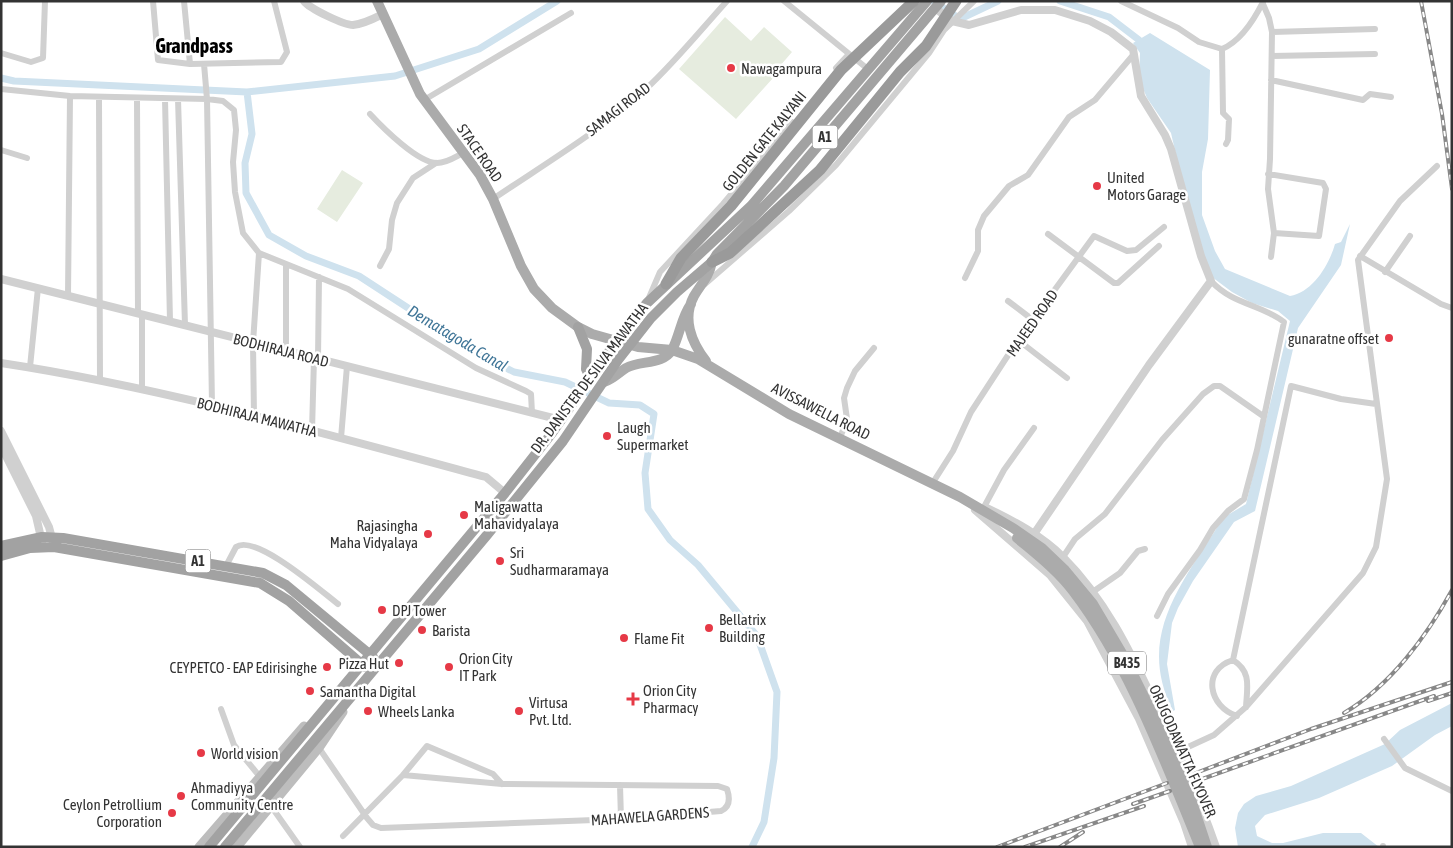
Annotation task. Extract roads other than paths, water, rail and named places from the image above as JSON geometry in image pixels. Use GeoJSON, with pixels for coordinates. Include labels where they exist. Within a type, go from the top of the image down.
{"type":"FeatureCollection","features":[{"type":"Feature","properties":{"kind":"highway"},"geometry":{"type":"LineString","coordinates":[[712,262],[722,259],[758,229],[832,157],[900,72],[926,46],[956,1]]}},
{"type":"Feature","properties":{"kind":"highway","name":"DR. DANISTER DE SILVA MAWATHA"},"geometry":{"type":"LineString","coordinates":[[208,847],[505,493],[646,303],[697,258],[751,206],[927,4]]}},
{"type":"Feature","properties":{"kind":"highway","name":"DR. DANISTER DE SILVA MAWATHA"},"geometry":{"type":"LineString","coordinates":[[225,847],[487,535],[563,441],[630,345],[667,301],[712,262],[717,254],[784,186],[927,4]]}},
{"type":"Feature","properties":{"kind":"highway","name":"GOLDEN GATE KALYANI"},"geometry":{"type":"LineString","coordinates":[[666,284],[681,258],[731,206],[841,70],[927,4]]}},
{"type":"Feature","properties":{"kind":"highway"},"geometry":{"type":"LineString","coordinates":[[578,328],[587,349],[586,369],[590,380]]}},
{"type":"Feature","properties":{"kind":"highway","name":"A1"},"geometry":{"type":"LineString","coordinates":[[1,556],[42,542]]}},
{"type":"Feature","properties":{"kind":"highway","name":"A1"},"geometry":{"type":"LineString","coordinates":[[1,546],[53,542],[264,573],[278,579],[379,662]]}},
{"type":"Feature","properties":{"kind":"highway","name":"A1"},"geometry":{"type":"LineString","coordinates":[[53,542],[265,585],[298,608],[372,672]]}},
{"type":"Feature","properties":{"kind":"main road","name":"STACE ROAD"},"geometry":{"type":"LineString","coordinates":[[378,1],[402,60],[418,90],[480,175],[493,199],[521,266],[534,288],[552,308],[578,328],[630,345]]}},
{"type":"Feature","properties":{"kind":"main road"},"geometry":{"type":"LineString","coordinates":[[602,385],[635,364],[662,359],[672,350],[684,313],[710,273],[712,262]]}},
{"type":"Feature","properties":{"kind":"main road"},"geometry":{"type":"LineString","coordinates":[[691,304],[690,333],[709,365]]}},
{"type":"Feature","properties":{"kind":"main road","name":"AVISSAWELLA ROAD"},"geometry":{"type":"LineString","coordinates":[[630,345],[672,350],[709,365],[789,414],[960,497],[994,518]]}},
{"type":"Feature","properties":{"kind":"main road","name":"ORUGODAWATTA FLYOVER"},"geometry":{"type":"LineString","coordinates":[[994,518],[1034,552],[1072,589],[1101,632],[1156,741],[1200,847]]}},
{"type":"Feature","properties":{"kind":"main road","name":"ORUGODAWATTA FLYOVER"},"geometry":{"type":"LineString","coordinates":[[994,518],[1013,528],[1042,548],[1064,569],[1093,604],[1126,660],[1164,737],[1190,799],[1207,847]]}},
{"type":"Feature","properties":{"kind":"main road"},"geometry":{"type":"LineString","coordinates":[[199,847],[324,704],[351,676]]}},
{"type":"Feature","properties":{"kind":"main road"},"geometry":{"type":"LineString","coordinates":[[238,847],[319,748],[364,681]]}},
{"type":"Feature","properties":{"kind":"street"},"geometry":{"type":"LineString","coordinates":[[1,53],[31,62],[43,58],[45,1]]}},
{"type":"Feature","properties":{"kind":"street"},"geometry":{"type":"LineString","coordinates":[[153,1],[158,60],[190,64],[281,62],[287,52],[274,1]]}},
{"type":"Feature","properties":{"kind":"street"},"geometry":{"type":"LineString","coordinates":[[184,1],[190,64]]}},
{"type":"Feature","properties":{"kind":"street"},"geometry":{"type":"LineString","coordinates":[[304,1],[316,10],[350,25],[362,24],[383,14]]}},
{"type":"Feature","properties":{"kind":"street","name":"SAMAGI ROAD"},"geometry":{"type":"LineString","coordinates":[[493,199],[557,156],[636,97],[662,73],[727,1]]}},
{"type":"Feature","properties":{"kind":"street"},"geometry":{"type":"LineString","coordinates":[[784,1],[869,70]]}},
{"type":"Feature","properties":{"kind":"street"},"geometry":{"type":"LineString","coordinates":[[698,290],[789,211],[836,165],[929,53],[953,20],[974,1]]}},
{"type":"Feature","properties":{"kind":"street"},"geometry":{"type":"LineString","coordinates":[[1121,1],[1178,28],[1199,42],[1222,49],[1231,45],[1238,38],[1263,2]]}},
{"type":"Feature","properties":{"kind":"street"},"geometry":{"type":"LineString","coordinates":[[1263,2],[1270,18],[1272,32],[1268,174],[1269,204],[1274,233],[1271,257]]}},
{"type":"Feature","properties":{"kind":"street"},"geometry":{"type":"LineString","coordinates":[[927,4],[953,20],[969,25],[1021,10],[1055,10],[1090,21],[1129,46],[1134,54],[1141,96],[1165,135],[1171,149],[1201,256],[1211,281],[1244,305],[1276,316],[1284,322],[1257,450],[1244,499],[1228,511],[1217,523],[1168,594],[1157,616]]}},
{"type":"Feature","properties":{"kind":"street"},"geometry":{"type":"LineString","coordinates":[[424,100],[571,14]]}},
{"type":"Feature","properties":{"kind":"street"},"geometry":{"type":"LineString","coordinates":[[1272,32],[1375,30]]}},
{"type":"Feature","properties":{"kind":"street"},"geometry":{"type":"LineString","coordinates":[[1222,49],[1223,113],[1229,119],[1226,144]]}},
{"type":"Feature","properties":{"kind":"street"},"geometry":{"type":"LineString","coordinates":[[646,303],[660,272],[746,178],[849,54]]}},
{"type":"Feature","properties":{"kind":"street"},"geometry":{"type":"LineString","coordinates":[[964,278],[978,251],[978,230],[984,216],[1009,186],[1028,175],[1069,117],[1095,100],[1134,54]]}},
{"type":"Feature","properties":{"kind":"street"},"geometry":{"type":"LineString","coordinates":[[1272,56],[1375,54]]}},
{"type":"Feature","properties":{"kind":"street"},"geometry":{"type":"LineString","coordinates":[[204,64],[207,99],[212,405]]}},
{"type":"Feature","properties":{"kind":"street"},"geometry":{"type":"LineString","coordinates":[[1271,80],[1364,100],[1370,94],[1391,97]]}},
{"type":"Feature","properties":{"kind":"street"},"geometry":{"type":"LineString","coordinates":[[1,89],[99,98],[207,99],[223,101],[234,110],[236,130],[233,162],[235,192],[243,232],[259,253],[348,289],[476,368],[531,394],[532,413]]}},
{"type":"Feature","properties":{"kind":"street"},"geometry":{"type":"LineString","coordinates":[[68,296],[70,96]]}},
{"type":"Feature","properties":{"kind":"street"},"geometry":{"type":"LineString","coordinates":[[99,98],[100,380]]}},
{"type":"Feature","properties":{"kind":"street"},"geometry":{"type":"LineString","coordinates":[[137,98],[142,389]]}},
{"type":"Feature","properties":{"kind":"street"},"geometry":{"type":"LineString","coordinates":[[165,99],[170,321]]}},
{"type":"Feature","properties":{"kind":"street"},"geometry":{"type":"LineString","coordinates":[[178,99],[185,325]]}},
{"type":"Feature","properties":{"kind":"street"},"geometry":{"type":"LineString","coordinates":[[370,114],[398,142],[436,163]]}},
{"type":"Feature","properties":{"kind":"street"},"geometry":{"type":"LineString","coordinates":[[1,150],[28,158]]}},
{"type":"Feature","properties":{"kind":"street"},"geometry":{"type":"LineString","coordinates":[[380,266],[389,249],[392,220],[397,203],[413,178],[436,163],[445,162],[463,153]]}},
{"type":"Feature","properties":{"kind":"street"},"geometry":{"type":"LineString","coordinates":[[1157,760],[1214,735],[1237,716],[1363,573],[1376,547],[1388,479],[1376,404],[1358,260],[1400,201],[1437,166]]}},
{"type":"Feature","properties":{"kind":"street"},"geometry":{"type":"LineString","coordinates":[[1268,174],[1323,183],[1326,189],[1320,236],[1274,233]]}},
{"type":"Feature","properties":{"kind":"street","name":"MAJEED ROAD"},"geometry":{"type":"LineString","coordinates":[[932,484],[972,412],[1018,340],[1094,236],[1127,251],[1136,250],[1164,227]]}},
{"type":"Feature","properties":{"kind":"street"},"geometry":{"type":"LineString","coordinates":[[1048,234],[1110,280],[1118,283],[1159,246]]}},
{"type":"Feature","properties":{"kind":"street"},"geometry":{"type":"LineString","coordinates":[[1385,272],[1410,236]]}},
{"type":"Feature","properties":{"kind":"street"},"geometry":{"type":"LineString","coordinates":[[254,417],[253,343],[259,253]]}},
{"type":"Feature","properties":{"kind":"street"},"geometry":{"type":"LineString","coordinates":[[1360,256],[1441,304],[1452,308]]}},
{"type":"Feature","properties":{"kind":"street"},"geometry":{"type":"LineString","coordinates":[[286,265],[286,351]]}},
{"type":"Feature","properties":{"kind":"street"},"geometry":{"type":"LineString","coordinates":[[312,431],[319,277]]}},
{"type":"Feature","properties":{"kind":"street","name":"BODHIRAJA ROAD"},"geometry":{"type":"LineString","coordinates":[[1,279],[561,420]]}},
{"type":"Feature","properties":{"kind":"street"},"geometry":{"type":"LineString","coordinates":[[1034,534],[1133,388],[1211,281]]}},
{"type":"Feature","properties":{"kind":"street"},"geometry":{"type":"LineString","coordinates":[[30,367],[38,288]]}},
{"type":"Feature","properties":{"kind":"street"},"geometry":{"type":"LineString","coordinates":[[1008,300],[1033,320]]}},
{"type":"Feature","properties":{"kind":"street"},"geometry":{"type":"LineString","coordinates":[[1018,340],[1067,378]]}},
{"type":"Feature","properties":{"kind":"street"},"geometry":{"type":"LineString","coordinates":[[840,438],[847,419],[844,398],[847,388],[855,372],[874,348]]}},
{"type":"Feature","properties":{"kind":"street","name":"BODHIRAJA MAWATHA"},"geometry":{"type":"LineString","coordinates":[[1,363],[142,389],[341,438],[486,477],[505,493]]}},
{"type":"Feature","properties":{"kind":"street"},"geometry":{"type":"LineString","coordinates":[[341,438],[347,366]]}},
{"type":"Feature","properties":{"kind":"street"},"geometry":{"type":"LineString","coordinates":[[1063,557],[1075,538],[1105,514],[1162,440],[1203,394],[1214,386],[1220,386],[1263,416]]}},
{"type":"Feature","properties":{"kind":"street"},"geometry":{"type":"LineString","coordinates":[[1233,660],[1291,386],[1340,399],[1376,404]]}},
{"type":"Feature","properties":{"kind":"street"},"geometry":{"type":"LineString","coordinates":[[984,507],[1004,470],[1034,428]]}},
{"type":"Feature","properties":{"kind":"street"},"geometry":{"type":"LineString","coordinates":[[1,431],[36,516],[42,542]]}},
{"type":"Feature","properties":{"kind":"street"},"geometry":{"type":"LineString","coordinates":[[1,446],[18,473],[53,542]]}},
{"type":"Feature","properties":{"kind":"street"},"geometry":{"type":"LineString","coordinates":[[960,497],[984,507],[1034,534],[1063,557],[1094,591],[1129,652],[1177,752],[1205,816],[1216,847]]}},
{"type":"Feature","properties":{"kind":"street"},"geometry":{"type":"LineString","coordinates":[[960,497],[1031,557],[1069,596],[1102,646],[1139,718],[1184,823],[1192,847]]}},
{"type":"Feature","properties":{"kind":"street"},"geometry":{"type":"LineString","coordinates":[[226,566],[236,547],[244,544],[250,545],[282,562],[338,604]]}},
{"type":"Feature","properties":{"kind":"street"},"geometry":{"type":"LineString","coordinates":[[1094,591],[1115,577],[1138,551],[1145,549]]}},
{"type":"Feature","properties":{"kind":"street"},"geometry":{"type":"LineString","coordinates":[[1237,716],[1227,712],[1220,706],[1211,683],[1214,673],[1221,664],[1233,660],[1240,664],[1249,681],[1246,707]]}},
{"type":"Feature","properties":{"kind":"street"},"geometry":{"type":"LineString","coordinates":[[221,709],[234,745],[260,777]]}},
{"type":"Feature","properties":{"kind":"street"},"geometry":{"type":"LineString","coordinates":[[1384,739],[1402,765],[1452,791]]}},
{"type":"Feature","properties":{"kind":"street"},"geometry":{"type":"LineString","coordinates":[[343,836],[403,775],[427,746],[492,774],[502,784]]}},
{"type":"Feature","properties":{"kind":"street","name":"MAHAWELA GARDENS"},"geometry":{"type":"LineString","coordinates":[[319,748],[373,825],[381,828],[621,819],[720,811],[725,809],[729,803],[727,790],[718,786],[502,784],[403,775]]}},
{"type":"Feature","properties":{"kind":"street"},"geometry":{"type":"LineString","coordinates":[[620,785],[621,819]]}},
{"type":"Feature","properties":{"kind":"street"},"geometry":{"type":"LineString","coordinates":[[271,806],[300,847]]}},
{"type":"Feature","properties":{"kind":"street"},"geometry":{"type":"LineString","coordinates":[[1184,823],[1205,816]]}},
{"type":"Feature","properties":{"kind":"water"},"geometry":{"type":"Polygon","coordinates":[[[1150,33],[1210,70],[1208,139],[1202,172],[1202,215],[1215,251],[1225,269],[1290,296],[1306,289],[1319,276],[1329,260],[1335,244],[1341,242],[1350,224],[1341,265],[1298,328],[1255,511],[1234,522],[1193,581],[1172,623],[1167,664],[1175,710],[1173,711],[1163,685],[1159,660],[1161,636],[1167,614],[1177,592],[1218,526],[1226,516],[1246,504],[1290,321],[1278,311],[1252,303],[1232,292],[1212,277],[1190,216],[1171,133],[1147,98],[1139,79],[1140,53],[1133,43],[1150,33]]]}},
{"type":"Feature","properties":{"kind":"water"},"geometry":{"type":"Polygon","coordinates":[[[1452,703],[1452,726],[1435,735],[1392,766],[1319,798],[1265,815],[1255,826],[1257,836],[1272,843],[1283,843],[1323,833],[1361,833],[1379,847],[1238,847],[1235,828],[1238,813],[1244,804],[1256,796],[1291,786],[1385,744],[1400,730],[1452,703]]]}},
{"type":"Feature","properties":{"kind":"waterway"},"geometry":{"type":"LineString","coordinates":[[1,78],[14,81],[247,92],[395,76],[479,49],[557,1]]}},
{"type":"Feature","properties":{"kind":"waterway"},"geometry":{"type":"LineString","coordinates":[[933,1],[960,19],[998,1]]}},
{"type":"Feature","properties":{"kind":"waterway"},"geometry":{"type":"LineString","coordinates":[[1060,1],[1109,17],[1139,40]]}},
{"type":"Feature","properties":{"kind":"waterway","name":"Dematagoda Canal"},"geometry":{"type":"LineString","coordinates":[[247,92],[252,134],[245,163],[246,193],[269,235],[306,256],[359,276],[477,353],[514,372],[565,382],[609,403],[640,405],[654,414],[645,473],[648,509],[670,540],[698,565],[757,636],[777,692],[774,758],[764,822],[752,847]]}},
{"type":"Feature","properties":{"kind":"railway"},"geometry":{"type":"LineString","coordinates":[[1421,1],[1442,114],[1452,189]]}},
{"type":"Feature","properties":{"kind":"railway"},"geometry":{"type":"LineString","coordinates":[[1344,713],[1377,689],[1406,659],[1431,625],[1452,590]]}},
{"type":"Feature","properties":{"kind":"railway"},"geometry":{"type":"LineString","coordinates":[[1188,776],[1311,729],[1452,682]]}},
{"type":"Feature","properties":{"kind":"railway"},"geometry":{"type":"LineString","coordinates":[[1428,701],[1452,693]]}},
{"type":"Feature","properties":{"kind":"railway"},"geometry":{"type":"LineString","coordinates":[[1191,783],[1434,696]]}},
{"type":"Feature","properties":{"kind":"railway"},"geometry":{"type":"LineString","coordinates":[[997,847],[1167,783]]}},
{"type":"Feature","properties":{"kind":"railway"},"geometry":{"type":"LineString","coordinates":[[1133,804],[1170,791]]}},
{"type":"Feature","properties":{"kind":"railway"},"geometry":{"type":"LineString","coordinates":[[1025,847],[1144,806]]}},
{"type":"Feature","properties":{"kind":"railway"},"geometry":{"type":"LineString","coordinates":[[1060,847],[1083,832]]}},
{"type":"Feature","properties":{"kind":"place","name":"Nawagampura"},"geometry":{"type":"Point","coordinates":[731,68]}},
{"type":"Feature","properties":{"kind":"place","name":"United Motors Garage"},"geometry":{"type":"Point","coordinates":[1097,186]}},
{"type":"Feature","properties":{"kind":"place","name":"gunaratne offset"},"geometry":{"type":"Point","coordinates":[1389,338]}},
{"type":"Feature","properties":{"kind":"place","name":"Laugh Supermarket"},"geometry":{"type":"Point","coordinates":[607,436]}},
{"type":"Feature","properties":{"kind":"place","name":"Maligawatta Mahavidyalaya"},"geometry":{"type":"Point","coordinates":[464,515]}},
{"type":"Feature","properties":{"kind":"place","name":"Rajasingha Maha Vidyalaya"},"geometry":{"type":"Point","coordinates":[428,534]}},
{"type":"Feature","properties":{"kind":"place","name":"Sri Sudharmaramaya"},"geometry":{"type":"Point","coordinates":[500,561]}},
{"type":"Feature","properties":{"kind":"place","name":"DPJ Tower"},"geometry":{"type":"Point","coordinates":[382,610]}},
{"type":"Feature","properties":{"kind":"place","name":"Bellatrix Building"},"geometry":{"type":"Point","coordinates":[709,628]}},
{"type":"Feature","properties":{"kind":"place","name":"Barista"},"geometry":{"type":"Point","coordinates":[422,630]}},
{"type":"Feature","properties":{"kind":"place","name":"Flame Fit"},"geometry":{"type":"Point","coordinates":[624,638]}},
{"type":"Feature","properties":{"kind":"place","name":"Pizza Hut"},"geometry":{"type":"Point","coordinates":[399,663]}},
{"type":"Feature","properties":{"kind":"place","name":"CEYPETCO - EAP Edirisinghe"},"geometry":{"type":"Point","coordinates":[327,667]}},
{"type":"Feature","properties":{"kind":"place","name":"Orion City IT Park"},"geometry":{"type":"Point","coordinates":[449,667]}},
{"type":"Feature","properties":{"kind":"place","name":"Samantha Digital"},"geometry":{"type":"Point","coordinates":[310,691]}},
{"type":"Feature","properties":{"kind":"place","name":"Orion City Pharmacy"},"geometry":{"type":"Point","coordinates":[633,699]}},
{"type":"Feature","properties":{"kind":"place","name":"Wheels Lanka"},"geometry":{"type":"Point","coordinates":[368,711]}},
{"type":"Feature","properties":{"kind":"place","name":"Virtusa Pvt. Ltd."},"geometry":{"type":"Point","coordinates":[519,711]}},
{"type":"Feature","properties":{"kind":"place","name":"World vision"},"geometry":{"type":"Point","coordinates":[201,753]}},
{"type":"Feature","properties":{"kind":"place","name":"Ahmadiyya Community Centre"},"geometry":{"type":"Point","coordinates":[181,796]}},
{"type":"Feature","properties":{"kind":"place","name":"Ceylon Petrollium Corporation"},"geometry":{"type":"Point","coordinates":[172,813]}},
{"type":"Feature","properties":{"kind":"district","name":"Grandpass"},"geometry":{"type":"Point","coordinates":[194,45]}}]}
